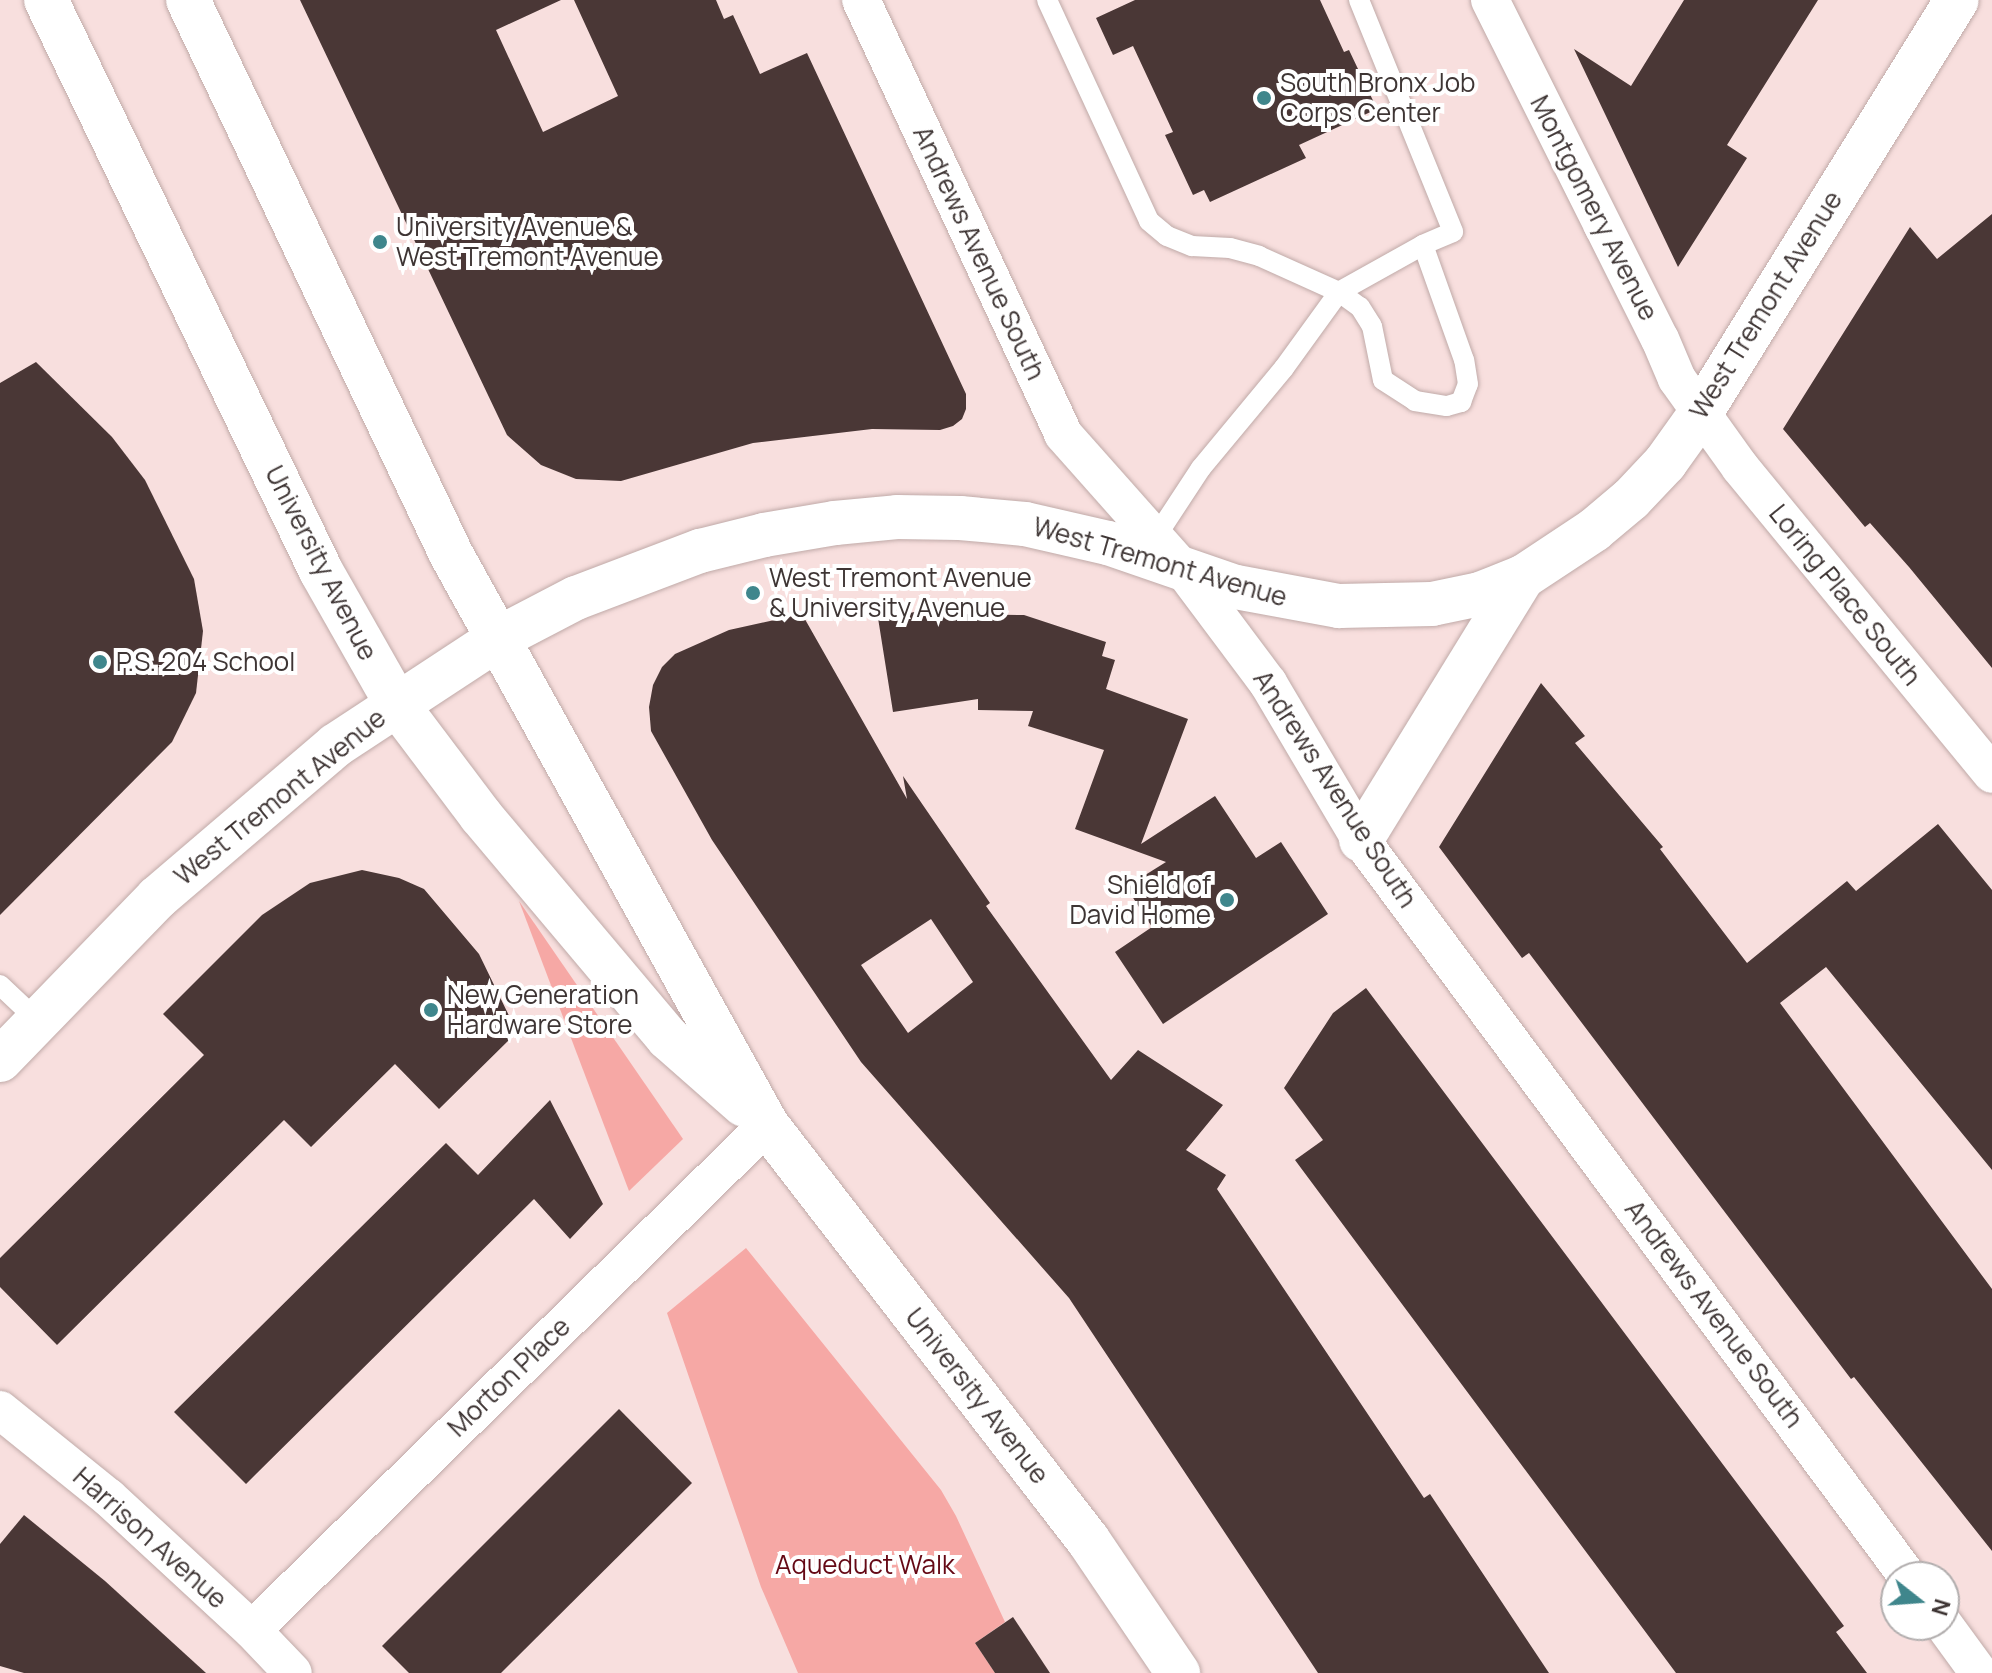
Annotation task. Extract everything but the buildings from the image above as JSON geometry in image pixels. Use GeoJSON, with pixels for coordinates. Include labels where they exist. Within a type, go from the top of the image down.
{"type":"FeatureCollection","features":[{"type":"Feature","properties":{"kind":"main road","name":"University Avenue"},"geometry":{"type":"LineString","coordinates":[[46,0],[321,571],[396,703],[481,816],[668,1038],[767,1125]]}},
{"type":"Feature","properties":{"kind":"main road","name":"University Avenue"},"geometry":{"type":"LineString","coordinates":[[188,0],[451,554],[767,1125],[1088,1540],[1178,1673]]}},
{"type":"Feature","properties":{"kind":"main road","name":"West Tremont Avenue"},"geometry":{"type":"LineString","coordinates":[[0,1060],[36,1019],[157,898],[336,745],[499,638],[576,598],[700,551],[764,535],[897,517],[1025,524],[1168,553],[1236,587],[1339,606],[1432,604],[1480,594],[1523,577],[1594,530],[1631,499],[1665,463],[1700,414],[1957,0]]}},
{"type":"Feature","properties":{"kind":"main road"},"geometry":{"type":"LineString","coordinates":[[1361,840],[1523,577]]}},
{"type":"Feature","properties":{"kind":"street","name":"Andrews Avenue South"},"geometry":{"type":"LineString","coordinates":[[861,0],[1063,434],[1168,553],[1268,683],[1361,840],[1896,1561]]}},
{"type":"Feature","properties":{"kind":"street","name":"Montgomery Avenue"},"geometry":{"type":"LineString","coordinates":[[1490,0],[1660,339],[1677,379],[1700,414]]}},
{"type":"Feature","properties":{"kind":"street","name":"Loring Place South"},"geometry":{"type":"LineString","coordinates":[[1700,414],[1992,774]]}},
{"type":"Feature","properties":{"kind":"street","name":"Morton Place"},"geometry":{"type":"LineString","coordinates":[[252,1630],[767,1125]]}},
{"type":"Feature","properties":{"kind":"street","name":"Harrison Avenue"},"geometry":{"type":"LineString","coordinates":[[0,1410],[108,1497],[252,1630],[293,1673]]}},
{"type":"Feature","properties":{"kind":"street"},"geometry":{"type":"LineString","coordinates":[[1956,1641],[1979,1673]]}},
{"type":"Feature","properties":{"kind":"lane"},"geometry":{"type":"LineString","coordinates":[[1047,0],[1149,221],[1179,241],[1259,256],[1339,292],[1360,307],[1372,326],[1383,380],[1400,394],[1429,405],[1461,402],[1468,384],[1464,360],[1423,245]]}},
{"type":"Feature","properties":{"kind":"lane"},"geometry":{"type":"LineString","coordinates":[[1168,553],[1201,468],[1284,368],[1339,292],[1423,245],[1453,232],[1359,0]]}},
{"type":"Feature","properties":{"kind":"lane"},"geometry":{"type":"LineString","coordinates":[[0,985],[36,1019]]}},
{"type":"Feature","properties":{"kind":"green space"},"geometry":{"type":"Polygon","coordinates":[[[519,901],[683,1139],[629,1191],[519,901]]]}},
{"type":"Feature","properties":{"kind":"green space","name":"Aqueduct Walk"},"geometry":{"type":"Polygon","coordinates":[[[746,1248],[941,1490],[1005,1622],[975,1643],[995,1673],[798,1673],[761,1587],[667,1313],[746,1248]]]}},
{"type":"Feature","properties":{"kind":"place","name":"South Bronx Job Corps Center"},"geometry":{"type":"Point","coordinates":[1264,98]}},
{"type":"Feature","properties":{"kind":"place","name":"University Avenue & West Tremont Avenue"},"geometry":{"type":"Point","coordinates":[380,242]}},
{"type":"Feature","properties":{"kind":"place","name":"West Tremont Avenue & University Avenue"},"geometry":{"type":"Point","coordinates":[753,593]}},
{"type":"Feature","properties":{"kind":"place","name":"P.S. 204 School"},"geometry":{"type":"Point","coordinates":[100,662]}},
{"type":"Feature","properties":{"kind":"place","name":"Shield of David Home"},"geometry":{"type":"Point","coordinates":[1227,900]}},
{"type":"Feature","properties":{"kind":"place","name":"New Generation Hardware Store"},"geometry":{"type":"Point","coordinates":[431,1010]}}]}
